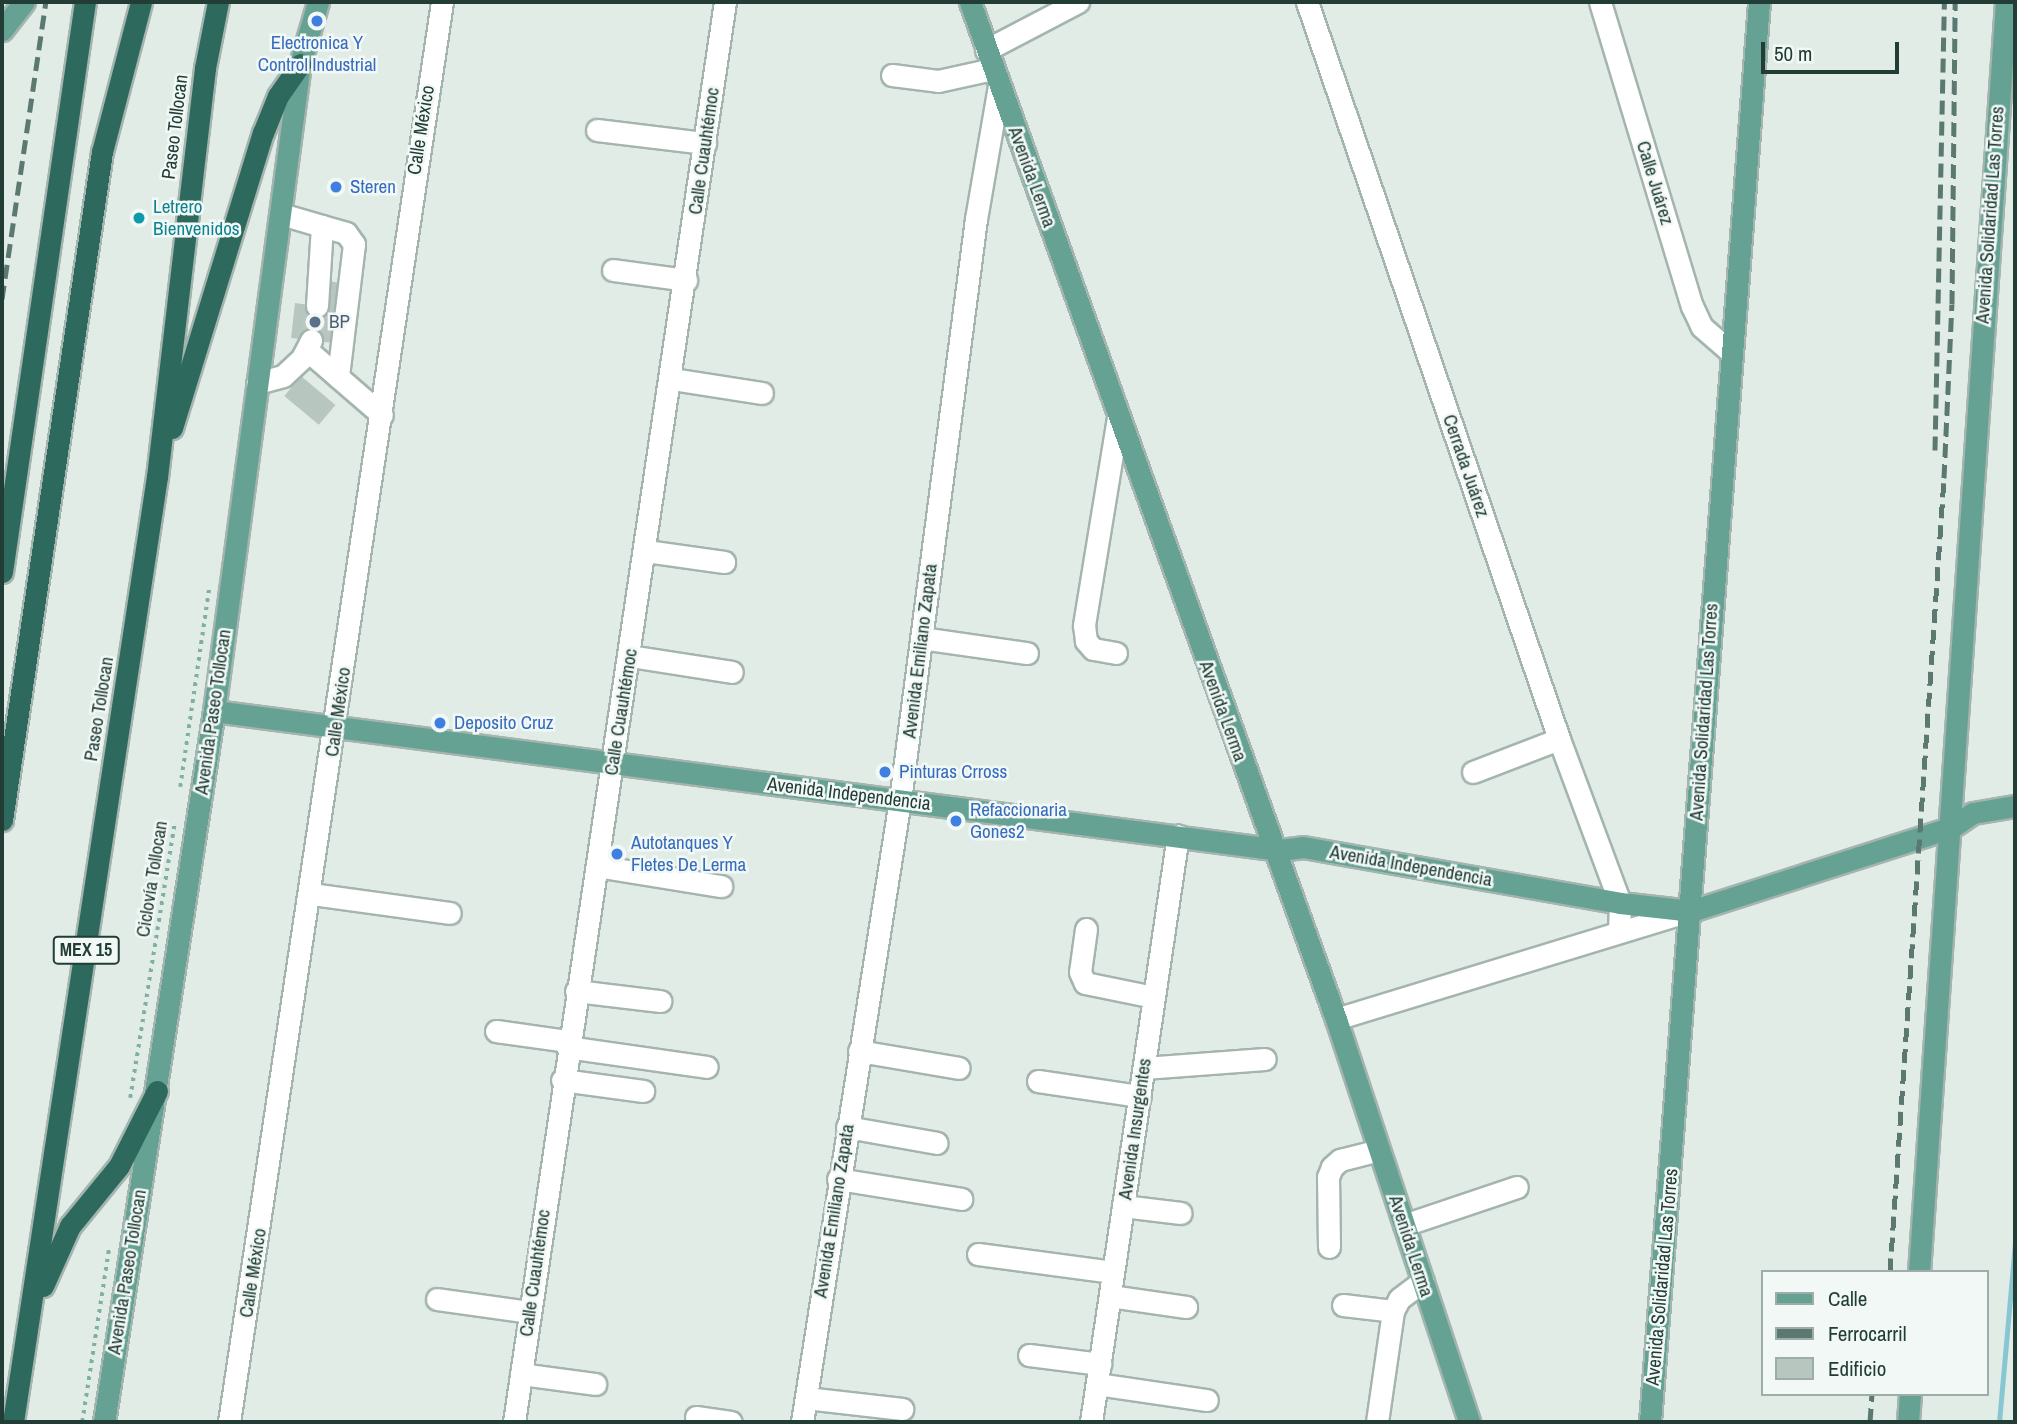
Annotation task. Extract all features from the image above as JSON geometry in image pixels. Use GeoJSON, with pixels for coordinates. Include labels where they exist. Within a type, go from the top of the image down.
{"type":"FeatureCollection","features":[{"type":"Feature","properties":{"kind":"highway"},"geometry":{"type":"LineString","coordinates":[[2,572],[85,2]]}},
{"type":"Feature","properties":{"kind":"highway"},"geometry":{"type":"LineString","coordinates":[[2,820],[102,152],[141,2]]}},
{"type":"Feature","properties":{"kind":"highway","name":"Paseo Tollocan"},"geometry":{"type":"LineString","coordinates":[[13,1422],[157,477],[205,68],[218,2]]}},
{"type":"Feature","properties":{"kind":"highway"},"geometry":{"type":"LineString","coordinates":[[157,477],[263,133],[278,96],[300,64]]}},
{"type":"Feature","properties":{"kind":"highway"},"geometry":{"type":"LineString","coordinates":[[30,1317],[70,1226],[119,1166],[157,1091]]}},
{"type":"Feature","properties":{"kind":"main road"},"geometry":{"type":"LineString","coordinates":[[2,30],[24,2]]}},
{"type":"Feature","properties":{"kind":"main road","name":"Avenida Lerma"},"geometry":{"type":"LineString","coordinates":[[970,2],[1276,849],[1346,1016],[1379,1150],[1469,1422]]}},
{"type":"Feature","properties":{"kind":"main road","name":"Avenida Solidaridad Las Torres"},"geometry":{"type":"LineString","coordinates":[[1650,1422],[1759,2]]}},
{"type":"Feature","properties":{"kind":"main road","name":"Avenida Solidaridad Las Torres"},"geometry":{"type":"LineString","coordinates":[[1919,1270],[1952,827],[1998,80],[2006,2]]}},
{"type":"Feature","properties":{"kind":"main road","name":"Avenida Paseo Tollocan"},"geometry":{"type":"LineString","coordinates":[[104,1422],[214,711],[300,64],[315,6]]}},
{"type":"Feature","properties":{"kind":"main road","name":"Avenida Independencia"},"geometry":{"type":"LineString","coordinates":[[214,711],[1276,849],[1303,847],[1620,904],[1691,911],[1952,827],[1973,813],[2015,806]]}},
{"type":"Feature","properties":{"kind":"main road"},"geometry":{"type":"LineString","coordinates":[[1908,1422],[1910,1396]]}},
{"type":"Feature","properties":{"kind":"street","name":"Calle México"},"geometry":{"type":"LineString","coordinates":[[229,1422],[312,894],[382,415],[406,226],[442,2]]}},
{"type":"Feature","properties":{"kind":"street","name":"Calle Cuauhtémoc"},"geometry":{"type":"LineString","coordinates":[[514,1422],[567,1044],[614,765],[725,2]]}},
{"type":"Feature","properties":{"kind":"street"},"geometry":{"type":"LineString","coordinates":[[892,75],[938,81],[993,68],[1078,2]]}},
{"type":"Feature","properties":{"kind":"street","name":"Cerrada Juárez"},"geometry":{"type":"LineString","coordinates":[[1307,2],[1559,738],[1620,904],[1619,931]]}},
{"type":"Feature","properties":{"kind":"street","name":"Calle Juárez"},"geometry":{"type":"LineString","coordinates":[[1600,2],[1692,306],[1702,327],[1731,352]]}},
{"type":"Feature","properties":{"kind":"street","name":"Avenida Emiliano Zapata"},"geometry":{"type":"LineString","coordinates":[[802,1422],[846,1127],[900,800],[976,219],[993,68]]}},
{"type":"Feature","properties":{"kind":"street"},"geometry":{"type":"LineString","coordinates":[[597,130],[705,143]]}},
{"type":"Feature","properties":{"kind":"street"},"geometry":{"type":"LineString","coordinates":[[281,214],[345,233],[354,244],[338,377]]}},
{"type":"Feature","properties":{"kind":"street"},"geometry":{"type":"LineString","coordinates":[[317,306],[322,226]]}},
{"type":"Feature","properties":{"kind":"street"},"geometry":{"type":"LineString","coordinates":[[613,270],[686,280]]}},
{"type":"Feature","properties":{"kind":"street"},"geometry":{"type":"LineString","coordinates":[[257,383],[283,376],[309,345],[338,377],[382,415]]}},
{"type":"Feature","properties":{"kind":"street"},"geometry":{"type":"LineString","coordinates":[[672,379],[761,393]]}},
{"type":"Feature","properties":{"kind":"street"},"geometry":{"type":"LineString","coordinates":[[1116,653],[1093,649],[1086,641],[1084,625],[1118,417]]}},
{"type":"Feature","properties":{"kind":"street"},"geometry":{"type":"LineString","coordinates":[[646,551],[724,562]]}},
{"type":"Feature","properties":{"kind":"street"},"geometry":{"type":"LineString","coordinates":[[921,638],[1027,653]]}},
{"type":"Feature","properties":{"kind":"street"},"geometry":{"type":"LineString","coordinates":[[630,656],[732,672]]}},
{"type":"Feature","properties":{"kind":"street"},"geometry":{"type":"LineString","coordinates":[[1473,772],[1559,738]]}},
{"type":"Feature","properties":{"kind":"street","name":"Avenida Insurgentes"},"geometry":{"type":"LineString","coordinates":[[1091,1422],[1178,835]]}},
{"type":"Feature","properties":{"kind":"street"},"geometry":{"type":"LineString","coordinates":[[597,866],[721,886]]}},
{"type":"Feature","properties":{"kind":"street"},"geometry":{"type":"LineString","coordinates":[[312,894],[450,913]]}},
{"type":"Feature","properties":{"kind":"street","name":"Avenida Independencia"},"geometry":{"type":"LineString","coordinates":[[1346,1016],[1691,911]]}},
{"type":"Feature","properties":{"kind":"street"},"geometry":{"type":"LineString","coordinates":[[1086,929],[1080,972],[1085,983],[1154,997]]}},
{"type":"Feature","properties":{"kind":"street"},"geometry":{"type":"LineString","coordinates":[[576,991],[660,1001]]}},
{"type":"Feature","properties":{"kind":"street"},"geometry":{"type":"LineString","coordinates":[[496,1031],[707,1067]]}},
{"type":"Feature","properties":{"kind":"street"},"geometry":{"type":"LineString","coordinates":[[859,1051],[959,1068]]}},
{"type":"Feature","properties":{"kind":"street"},"geometry":{"type":"LineString","coordinates":[[1144,1068],[1265,1059]]}},
{"type":"Feature","properties":{"kind":"street"},"geometry":{"type":"LineString","coordinates":[[562,1080],[643,1091]]}},
{"type":"Feature","properties":{"kind":"street"},"geometry":{"type":"LineString","coordinates":[[1038,1082],[1140,1096]]}},
{"type":"Feature","properties":{"kind":"street"},"geometry":{"type":"LineString","coordinates":[[846,1127],[937,1143]]}},
{"type":"Feature","properties":{"kind":"street"},"geometry":{"type":"LineString","coordinates":[[1329,1247],[1328,1177],[1332,1167],[1340,1160],[1379,1150]]}},
{"type":"Feature","properties":{"kind":"street"},"geometry":{"type":"LineString","coordinates":[[838,1179],[961,1199]]}},
{"type":"Feature","properties":{"kind":"street"},"geometry":{"type":"LineString","coordinates":[[1404,1225],[1517,1187]]}},
{"type":"Feature","properties":{"kind":"street"},"geometry":{"type":"LineString","coordinates":[[1124,1206],[1181,1213]]}},
{"type":"Feature","properties":{"kind":"street"},"geometry":{"type":"LineString","coordinates":[[978,1254],[1113,1272]]}},
{"type":"Feature","properties":{"kind":"street"},"geometry":{"type":"LineString","coordinates":[[1377,1422],[1392,1311],[1399,1299],[1423,1281]]}},
{"type":"Feature","properties":{"kind":"street"},"geometry":{"type":"LineString","coordinates":[[1110,1296],[1186,1307]]}},
{"type":"Feature","properties":{"kind":"street"},"geometry":{"type":"LineString","coordinates":[[437,1299],[529,1312]]}},
{"type":"Feature","properties":{"kind":"street"},"geometry":{"type":"LineString","coordinates":[[1342,1305],[1392,1311]]}},
{"type":"Feature","properties":{"kind":"street"},"geometry":{"type":"LineString","coordinates":[[1029,1355],[1207,1400]]}},
{"type":"Feature","properties":{"kind":"street"},"geometry":{"type":"LineString","coordinates":[[521,1374],[595,1384]]}},
{"type":"Feature","properties":{"kind":"street"},"geometry":{"type":"LineString","coordinates":[[806,1398],[902,1409]]}},
{"type":"Feature","properties":{"kind":"street"},"geometry":{"type":"LineString","coordinates":[[696,1417],[731,1422]]}},
{"type":"Feature","properties":{"kind":"path","name":"Ciclovía Tollocan"},"geometry":{"type":"LineString","coordinates":[[178,800],[209,583]]}},
{"type":"Feature","properties":{"kind":"path","name":"Ciclovía Tollocan"},"geometry":{"type":"LineString","coordinates":[[128,1112],[176,814]]}},
{"type":"Feature","properties":{"kind":"path"},"geometry":{"type":"LineString","coordinates":[[82,1422],[111,1237]]}},
{"type":"Feature","properties":{"kind":"building","name":"BP"},"geometry":{"type":"Polygon","coordinates":[[[320,280],[342,283],[333,343],[291,338],[295,303],[317,306],[320,280]]]}},
{"type":"Feature","properties":{"kind":"building","name":"BP"},"geometry":{"type":"Polygon","coordinates":[[[301,376],[335,405],[319,425],[284,396],[301,376]]]}},
{"type":"Feature","properties":{"kind":"waterway"},"geometry":{"type":"LineString","coordinates":[[1999,1422],[2015,1243]]}},
{"type":"Feature","properties":{"kind":"tunnel"},"geometry":{"type":"LineString","coordinates":[[311,340],[317,306]]}},
{"type":"Feature","properties":{"kind":"railway"},"geometry":{"type":"LineString","coordinates":[[2,299],[46,2]]}},
{"type":"Feature","properties":{"kind":"railway"},"geometry":{"type":"LineString","coordinates":[[1935,450],[1944,2]]}},
{"type":"Feature","properties":{"kind":"railway"},"geometry":{"type":"LineString","coordinates":[[1890,1270],[1944,478],[1952,304],[1955,2]]}},
{"type":"Feature","properties":{"kind":"railway"},"geometry":{"type":"LineString","coordinates":[[1870,1422],[1872,1396]]}},
{"type":"Feature","properties":{"kind":"place","name":"Electronica Y Control Industrial"},"geometry":{"type":"Point","coordinates":[317,21]}},
{"type":"Feature","properties":{"kind":"place","name":"Steren"},"geometry":{"type":"Point","coordinates":[336,187]}},
{"type":"Feature","properties":{"kind":"place","name":"Letrero Bienvenidos"},"geometry":{"type":"Point","coordinates":[139,218]}},
{"type":"Feature","properties":{"kind":"place","name":"BP"},"geometry":{"type":"Point","coordinates":[315,322]}},
{"type":"Feature","properties":{"kind":"place","name":"Deposito Cruz"},"geometry":{"type":"Point","coordinates":[440,723]}},
{"type":"Feature","properties":{"kind":"place","name":"Pinturas Crross"},"geometry":{"type":"Point","coordinates":[885,772]}},
{"type":"Feature","properties":{"kind":"place","name":"Refaccionaria Gones2"},"geometry":{"type":"Point","coordinates":[956,821]}},
{"type":"Feature","properties":{"kind":"place","name":"Autotanques Y Fletes De Lerma"},"geometry":{"type":"Point","coordinates":[617,854]}}]}
